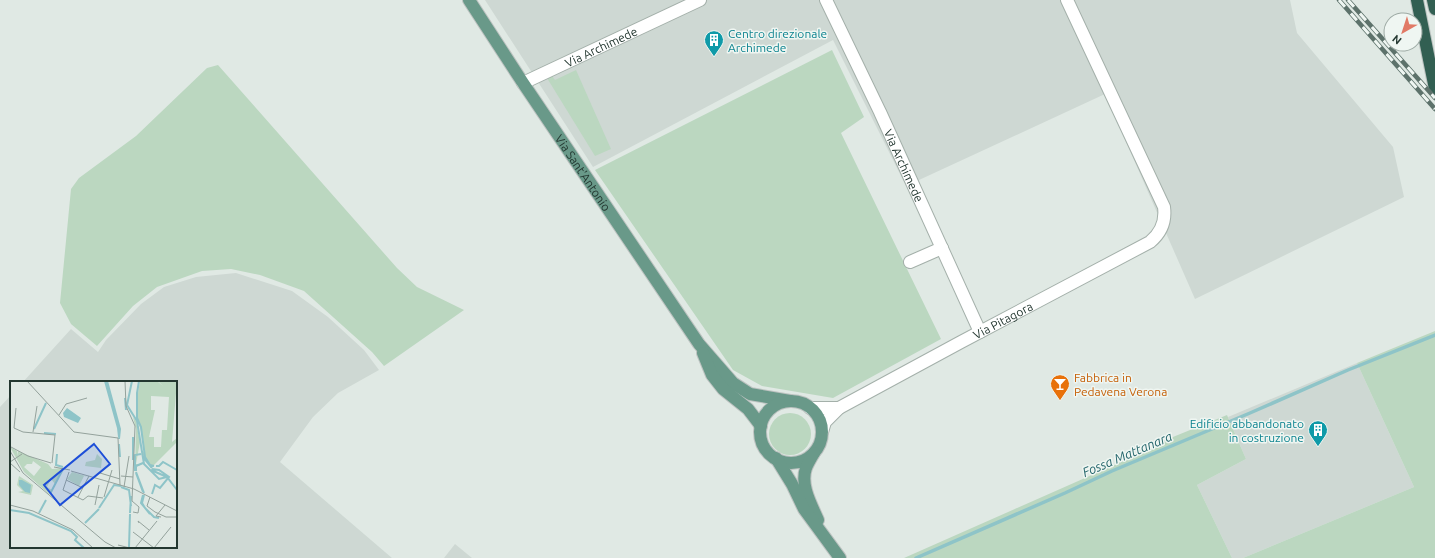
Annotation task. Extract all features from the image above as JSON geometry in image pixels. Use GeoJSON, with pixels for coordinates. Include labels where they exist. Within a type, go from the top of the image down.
{"type":"FeatureCollection","features":[{"type":"Feature","properties":{"kind":"highway"},"geometry":{"type":"LineString","coordinates":[[1417,0],[1434,84]]}},
{"type":"Feature","properties":{"kind":"highway"},"geometry":{"type":"LineString","coordinates":[[1433,0],[1435,9]]}},
{"type":"Feature","properties":{"kind":"main road","name":"Via Sant'Antonio"},"geometry":{"type":"LineString","coordinates":[[469,0],[523,83],[699,344],[733,383],[750,394],[804,404],[810,408]]}},
{"type":"Feature","properties":{"kind":"main road","name":"Via Sant'Antonio"},"geometry":{"type":"LineString","coordinates":[[699,344],[712,375],[729,396],[748,409],[761,426],[762,441],[770,454],[776,458],[792,484],[804,509],[824,534],[840,558]]}},
{"type":"Feature","properties":{"kind":"main road"},"geometry":{"type":"LineString","coordinates":[[761,426],[768,412],[774,406],[790,401]]}},
{"type":"Feature","properties":{"kind":"main road"},"geometry":{"type":"LineString","coordinates":[[810,408],[819,418],[822,432]]}},
{"type":"Feature","properties":{"kind":"main road","name":"Via Sant'Antonio"},"geometry":{"type":"LineString","coordinates":[[822,432],[819,446],[806,467],[803,479],[807,493],[824,534]]}},
{"type":"Feature","properties":{"kind":"main road"},"geometry":{"type":"LineString","coordinates":[[776,458],[791,463],[808,458],[815,452]]}},
{"type":"Feature","properties":{"kind":"street","name":"Via Archimede"},"geometry":{"type":"LineString","coordinates":[[523,83],[700,0]]}},
{"type":"Feature","properties":{"kind":"street","name":"Via Archimede"},"geometry":{"type":"LineString","coordinates":[[826,0],[880,112],[980,332]]}},
{"type":"Feature","properties":{"kind":"street","name":"Via Pitagora"},"geometry":{"type":"LineString","coordinates":[[822,432],[825,422],[839,408],[1150,242],[1159,233],[1165,214],[1164,207],[1067,0]]}},
{"type":"Feature","properties":{"kind":"street"},"geometry":{"type":"LineString","coordinates":[[910,262],[942,248]]}},
{"type":"Feature","properties":{"kind":"street","name":"Via Pitagora"},"geometry":{"type":"LineString","coordinates":[[810,408],[839,408]]}},
{"type":"Feature","properties":{"kind":"shaded area"},"geometry":{"type":"Polygon","coordinates":[[[485,0],[1290,0],[1297,33],[1393,147],[1404,197],[1195,299],[1105,94],[906,186],[833,40],[593,167],[485,0]]]}},
{"type":"Feature","properties":{"kind":"shaded area"},"geometry":{"type":"Polygon","coordinates":[[[236,273],[292,291],[328,317],[364,350],[379,370],[338,393],[313,417],[280,462],[392,558],[0,558],[0,407],[10,396],[10,548],[177,548],[177,381],[24,381],[71,329],[98,352],[106,340],[141,304],[164,287],[196,277],[236,273]]]}},
{"type":"Feature","properties":{"kind":"shaded area","name":"Edificio abbandonato in costruzione"},"geometry":{"type":"Polygon","coordinates":[[[1357,363],[1414,487],[1243,558],[1232,558],[1197,485],[1246,459],[1228,417],[1357,363]]]}},
{"type":"Feature","properties":{"kind":"shaded area"},"geometry":{"type":"Polygon","coordinates":[[[455,544],[472,558],[444,558],[455,544]]]}},
{"type":"Feature","properties":{"kind":"green space"},"geometry":{"type":"Polygon","coordinates":[[[832,50],[864,117],[841,133],[941,339],[833,398],[762,386],[733,370],[595,170],[832,50]]]}},
{"type":"Feature","properties":{"kind":"green space"},"geometry":{"type":"Polygon","coordinates":[[[218,65],[397,268],[417,287],[464,310],[384,366],[372,352],[304,291],[260,275],[231,269],[202,271],[157,287],[133,306],[97,346],[71,324],[60,303],[71,189],[79,178],[136,136],[207,68],[218,65]]]}},
{"type":"Feature","properties":{"kind":"green space"},"geometry":{"type":"Polygon","coordinates":[[[576,70],[611,149],[595,156],[547,78],[552,76],[555,80],[576,70]]]}},
{"type":"Feature","properties":{"kind":"green space"},"geometry":{"type":"Polygon","coordinates":[[[1435,331],[1435,558],[1243,558],[1414,487],[1357,363],[1435,331]]]}},
{"type":"Feature","properties":{"kind":"green space"},"geometry":{"type":"Polygon","coordinates":[[[786,413],[794,413],[805,419],[811,430],[811,438],[805,449],[794,455],[786,455],[775,449],[769,438],[769,430],[775,419],[786,413]]]}},
{"type":"Feature","properties":{"kind":"green space"},"geometry":{"type":"Polygon","coordinates":[[[1227,415],[1246,459],[1197,485],[1232,558],[904,558],[1137,455],[1136,452],[1227,415]]]}},
{"type":"Feature","properties":{"kind":"waterway","name":"Fossa Mattanara"},"geometry":{"type":"LineString","coordinates":[[916,558],[1112,471],[1348,370],[1435,335]]}},
{"type":"Feature","properties":{"kind":"railway"},"geometry":{"type":"LineString","coordinates":[[1339,0],[1435,109]]}},
{"type":"Feature","properties":{"kind":"railway"},"geometry":{"type":"LineString","coordinates":[[1348,0],[1435,98]]}},
{"type":"Feature","properties":{"kind":"place","name":"Centro direzionale Archimede"},"geometry":{"type":"Point","coordinates":[714,57]}},
{"type":"Feature","properties":{"kind":"place","name":"Fabbrica in Pedavena Verona"},"geometry":{"type":"Point","coordinates":[1060,401]}},
{"type":"Feature","properties":{"kind":"place","name":"Edificio abbandonato in costruzione"},"geometry":{"type":"Point","coordinates":[1318,447]}}]}
